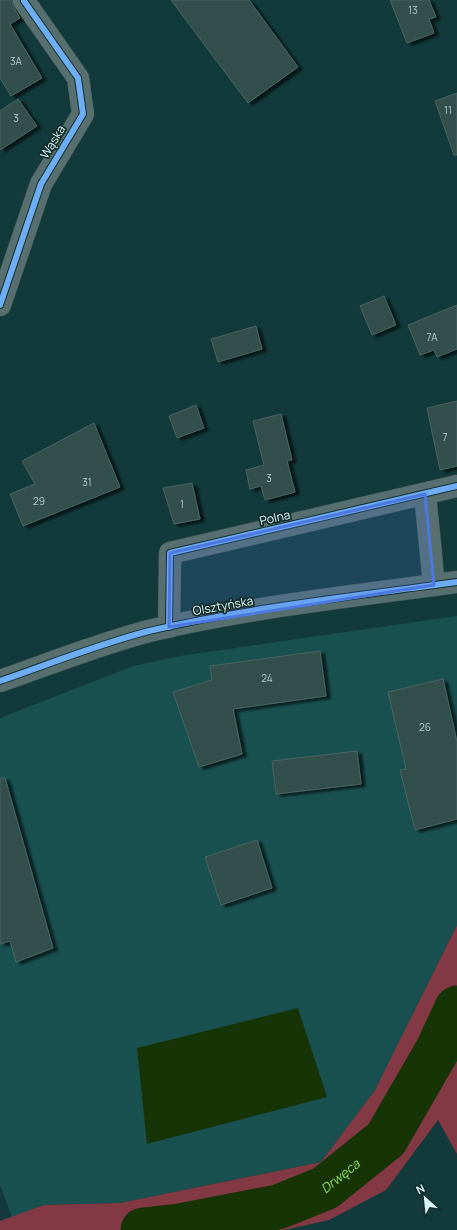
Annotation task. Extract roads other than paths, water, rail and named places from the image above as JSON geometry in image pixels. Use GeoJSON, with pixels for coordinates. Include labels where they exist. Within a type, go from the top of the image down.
{"type":"FeatureCollection","features":[{"type":"Feature","properties":{"kind":"street","name":"Wąska"},"geometry":{"type":"LineString","coordinates":[[0,305],[41,184],[83,114],[78,78],[24,1]]}},
{"type":"Feature","properties":{"kind":"street","name":"Polna"},"geometry":{"type":"LineString","coordinates":[[169,627],[170,554],[457,486]]}},
{"type":"Feature","properties":{"kind":"street"},"geometry":{"type":"LineString","coordinates":[[425,494],[434,585]]}},
{"type":"Feature","properties":{"kind":"street","name":"Olsztyńska"},"geometry":{"type":"LineString","coordinates":[[0,681],[101,646],[169,627],[229,615],[457,582]]}},
{"type":"Feature","properties":{"kind":"waterway","name":"Drwęca"},"geometry":{"type":"LineString","coordinates":[[143,1230],[179,1226],[278,1207],[325,1188],[386,1139],[438,1049],[457,1008]]}}]}
